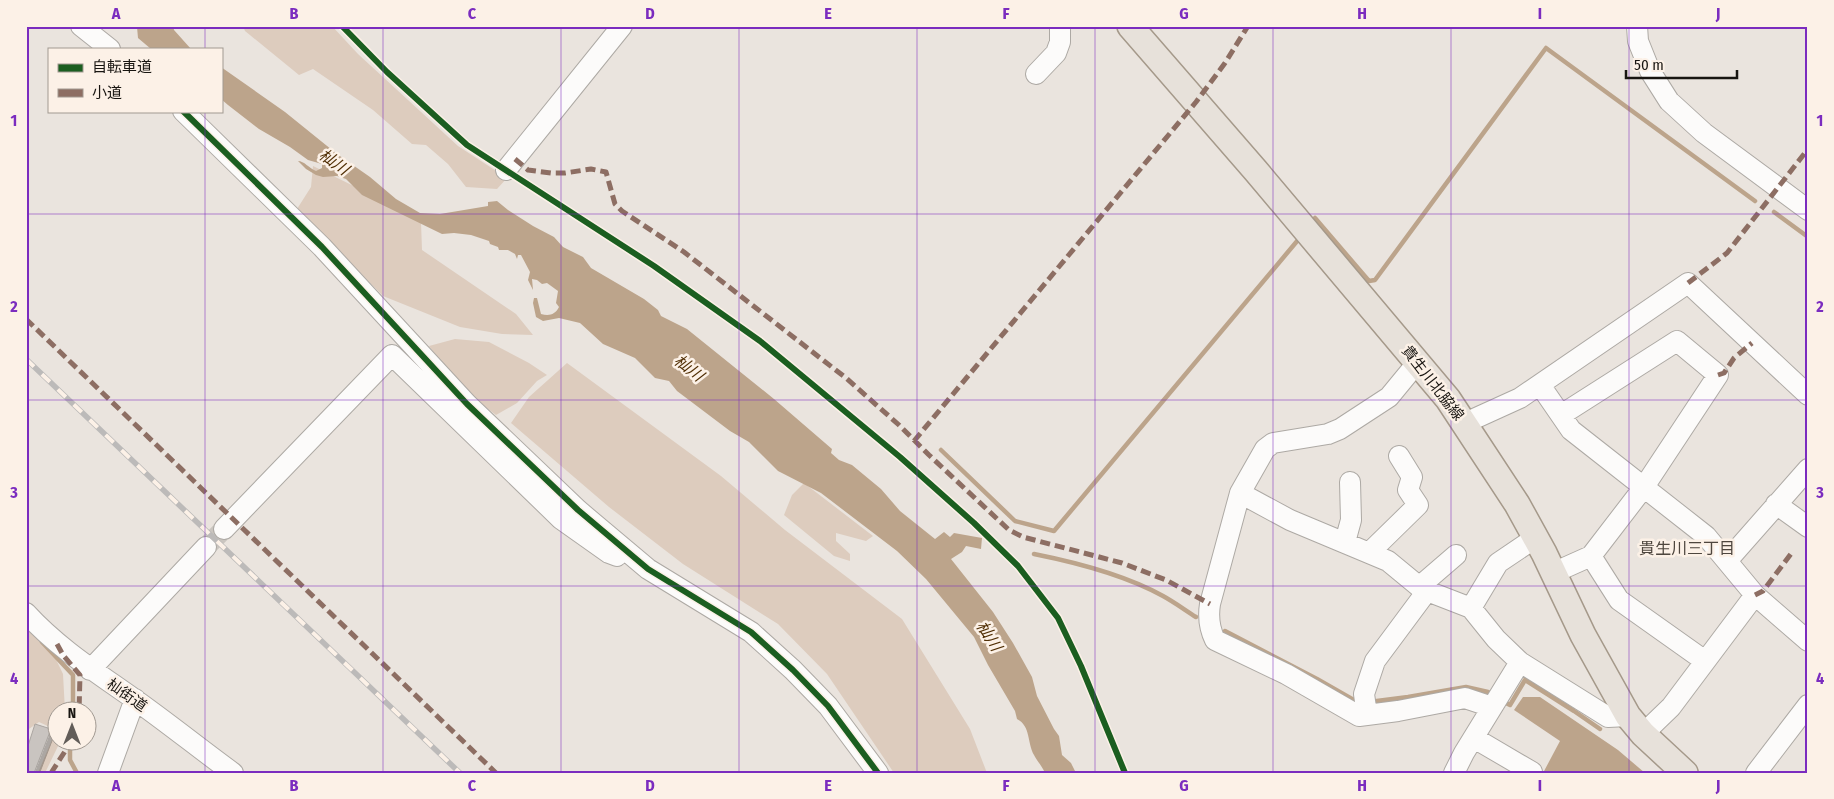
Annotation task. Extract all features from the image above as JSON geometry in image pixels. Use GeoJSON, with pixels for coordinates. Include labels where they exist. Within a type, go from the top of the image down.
{"type":"FeatureCollection","features":[{"type":"Feature","properties":{"kind":"main road","name":"貴生川北脇線"},"geometry":{"type":"LineString","coordinates":[[1130,26],[1256,171],[1448,399],[1517,504],[1583,635],[1635,725],[1685,773]]}},
{"type":"Feature","properties":{"kind":"street"},"geometry":{"type":"LineString","coordinates":[[81,26],[109,48]]}},
{"type":"Feature","properties":{"kind":"street"},"geometry":{"type":"LineString","coordinates":[[506,170],[622,26]]}},
{"type":"Feature","properties":{"kind":"street"},"geometry":{"type":"LineString","coordinates":[[1036,74],[1056,53],[1060,42],[1060,26]]}},
{"type":"Feature","properties":{"kind":"street"},"geometry":{"type":"LineString","coordinates":[[1637,26],[1638,40],[1650,72],[1669,101],[1704,134],[1808,210]]}},
{"type":"Feature","properties":{"kind":"street"},"geometry":{"type":"LineString","coordinates":[[184,112],[322,247],[467,404],[578,510],[648,569],[751,632],[793,670],[828,706],[878,773]]}},
{"type":"Feature","properties":{"kind":"street"},"geometry":{"type":"LineString","coordinates":[[1464,423],[1520,398],[1688,283],[1808,395]]}},
{"type":"Feature","properties":{"kind":"street"},"geometry":{"type":"LineString","coordinates":[[1553,573],[1591,556],[1644,487],[1718,375],[1677,341],[1560,415]]}},
{"type":"Feature","properties":{"kind":"street"},"geometry":{"type":"LineString","coordinates":[[224,529],[392,355],[561,519],[609,553],[648,569]]}},
{"type":"Feature","properties":{"kind":"street"},"geometry":{"type":"LineString","coordinates":[[1417,363],[1389,397],[1340,429],[1328,434],[1273,443],[1265,449],[1240,493],[1208,614],[1210,630],[1215,640],[1286,674],[1359,716],[1398,711],[1465,698],[1495,701]]}},
{"type":"Feature","properties":{"kind":"street"},"geometry":{"type":"LineString","coordinates":[[1540,384],[1571,430],[1706,536],[1756,595],[1808,641]]}},
{"type":"Feature","properties":{"kind":"street"},"geometry":{"type":"LineString","coordinates":[[1370,552],[1418,505],[1408,490],[1412,477],[1399,456]]}},
{"type":"Feature","properties":{"kind":"street"},"geometry":{"type":"LineString","coordinates":[[1727,561],[1808,469]]}},
{"type":"Feature","properties":{"kind":"street"},"geometry":{"type":"LineString","coordinates":[[1345,542],[1351,520],[1350,482]]}},
{"type":"Feature","properties":{"kind":"street"},"geometry":{"type":"LineString","coordinates":[[1240,493],[1290,520],[1370,552],[1388,561],[1424,589],[1471,608],[1496,639],[1520,662],[1608,717],[1635,725],[1671,707],[1756,595]]}},
{"type":"Feature","properties":{"kind":"street"},"geometry":{"type":"LineString","coordinates":[[1776,504],[1808,527]]}},
{"type":"Feature","properties":{"kind":"street"},"geometry":{"type":"LineString","coordinates":[[1471,608],[1498,563],[1535,538]]}},
{"type":"Feature","properties":{"kind":"street"},"geometry":{"type":"LineString","coordinates":[[90,670],[206,547]]}},
{"type":"Feature","properties":{"kind":"street"},"geometry":{"type":"LineString","coordinates":[[1367,715],[1364,694],[1376,661],[1424,589],[1456,555]]}},
{"type":"Feature","properties":{"kind":"street"},"geometry":{"type":"LineString","coordinates":[[1591,556],[1619,600],[1705,661]]}},
{"type":"Feature","properties":{"kind":"street","name":"杣街道"},"geometry":{"type":"LineString","coordinates":[[26,613],[62,648],[90,670],[134,699],[233,773]]}},
{"type":"Feature","properties":{"kind":"street"},"geometry":{"type":"LineString","coordinates":[[1454,773],[1495,701],[1520,662]]}},
{"type":"Feature","properties":{"kind":"street"},"geometry":{"type":"LineString","coordinates":[[108,773],[134,699]]}},
{"type":"Feature","properties":{"kind":"street"},"geometry":{"type":"LineString","coordinates":[[1756,773],[1808,705]]}},
{"type":"Feature","properties":{"kind":"street"},"geometry":{"type":"LineString","coordinates":[[1474,738],[1532,772]]}},
{"type":"Feature","properties":{"kind":"shaded area"},"geometry":{"type":"Polygon","coordinates":[[[243,26],[332,26],[358,54],[458,146],[507,178],[497,189],[466,187],[448,164],[426,145],[412,144],[373,110],[313,69],[299,75],[245,31],[243,26]]]}},
{"type":"Feature","properties":{"kind":"shaded area"},"geometry":{"type":"Polygon","coordinates":[[[313,166],[421,222],[422,250],[516,314],[533,335],[502,334],[460,327],[383,296],[297,209],[311,187],[313,166]]]}},
{"type":"Feature","properties":{"kind":"shaded area"},"geometry":{"type":"Polygon","coordinates":[[[455,339],[489,342],[529,363],[547,375],[537,381],[517,403],[496,415],[467,393],[451,376],[429,346],[455,339]]]}},
{"type":"Feature","properties":{"kind":"shaded area"},"geometry":{"type":"Polygon","coordinates":[[[567,363],[721,476],[785,530],[902,619],[970,729],[987,773],[894,773],[827,674],[778,624],[683,564],[609,507],[511,423],[529,397],[567,363]]]}},
{"type":"Feature","properties":{"kind":"shaded area"},"geometry":{"type":"Polygon","coordinates":[[[804,483],[873,536],[866,541],[836,533],[836,541],[850,554],[850,561],[834,556],[784,515],[792,495],[804,483]]]}},
{"type":"Feature","properties":{"kind":"shaded area"},"geometry":{"type":"Polygon","coordinates":[[[26,621],[49,645],[63,674],[65,702],[48,702],[48,726],[39,722],[26,731],[26,621]]]}},
{"type":"Feature","properties":{"kind":"shaded area"},"geometry":{"type":"Polygon","coordinates":[[[48,749],[48,752],[55,752],[45,773],[38,773],[48,749]]]}},
{"type":"Feature","properties":{"kind":"water"},"geometry":{"type":"Polygon","coordinates":[[[131,26],[173,26],[174,30],[190,48],[150,48],[138,38],[137,27],[131,26]]]}},
{"type":"Feature","properties":{"kind":"water","name":"杣川"},"geometry":{"type":"Polygon","coordinates":[[[222,68],[285,112],[396,199],[420,213],[440,214],[488,206],[488,202],[497,201],[533,226],[554,237],[563,247],[583,257],[591,268],[644,299],[658,310],[661,316],[687,329],[774,399],[832,449],[831,453],[839,460],[852,465],[881,489],[900,511],[935,539],[944,532],[950,537],[954,533],[982,538],[981,549],[966,546],[962,552],[951,559],[993,612],[1013,643],[1032,677],[1037,696],[1059,736],[1062,755],[1071,763],[1076,773],[1045,773],[1032,750],[1025,726],[1017,719],[1015,711],[974,637],[926,579],[897,551],[821,493],[778,471],[749,442],[730,431],[677,391],[669,381],[655,378],[635,358],[603,344],[580,323],[559,318],[543,321],[536,317],[533,303],[534,298],[537,298],[541,314],[551,314],[556,312],[559,307],[556,303],[558,291],[547,283],[542,284],[532,279],[533,290],[528,280],[530,272],[521,255],[518,255],[517,259],[515,254],[508,250],[499,250],[498,247],[490,244],[489,241],[471,235],[442,234],[362,195],[346,179],[337,176],[323,177],[316,175],[298,161],[316,171],[322,168],[322,164],[308,160],[259,129],[222,100],[222,68]]]}},
{"type":"Feature","properties":{"kind":"water"},"geometry":{"type":"Polygon","coordinates":[[[1523,697],[1540,697],[1618,750],[1645,773],[1543,773],[1560,741],[1514,710],[1523,697]]]}},
{"type":"Feature","properties":{"kind":"building"},"geometry":{"type":"Polygon","coordinates":[[[35,724],[48,728],[48,737],[34,773],[26,773],[26,752],[35,724]]]}},
{"type":"Feature","properties":{"kind":"waterway"},"geometry":{"type":"LineString","coordinates":[[1312,221],[1315,218],[1369,281],[1375,280],[1546,48],[1755,201]]}},
{"type":"Feature","properties":{"kind":"waterway"},"geometry":{"type":"LineString","coordinates":[[1774,212],[1808,237]]}},
{"type":"Feature","properties":{"kind":"waterway"},"geometry":{"type":"LineString","coordinates":[[941,450],[1015,521],[1054,531],[1298,240]]}},
{"type":"Feature","properties":{"kind":"waterway"},"geometry":{"type":"LineString","coordinates":[[1034,554],[1066,561],[1133,582],[1163,596],[1196,617]]}},
{"type":"Feature","properties":{"kind":"waterway"},"geometry":{"type":"LineString","coordinates":[[1225,631],[1359,703]]}},
{"type":"Feature","properties":{"kind":"waterway"},"geometry":{"type":"LineString","coordinates":[[42,642],[73,675],[73,702]]}},
{"type":"Feature","properties":{"kind":"waterway"},"geometry":{"type":"LineString","coordinates":[[1502,701],[1510,705],[1525,680],[1600,729]]}},
{"type":"Feature","properties":{"kind":"waterway"},"geometry":{"type":"LineString","coordinates":[[1369,702],[1466,687],[1494,695]]}},
{"type":"Feature","properties":{"kind":"waterway"},"geometry":{"type":"LineString","coordinates":[[70,752],[70,760],[77,773]]}},
{"type":"Feature","properties":{"kind":"tunnel"},"geometry":{"type":"LineString","coordinates":[[206,547],[224,529]]}},
{"type":"Feature","properties":{"kind":"railway"},"geometry":{"type":"LineString","coordinates":[[26,359],[460,773]]}},
{"type":"Feature","properties":{"kind":"marked path"},"geometry":{"type":"LineString","coordinates":[[914,441],[1196,102],[1225,63],[1248,26]]}},
{"type":"Feature","properties":{"kind":"marked path"},"geometry":{"type":"LineString","coordinates":[[1688,283],[1727,253],[1808,149]]}},
{"type":"Feature","properties":{"kind":"marked path"},"geometry":{"type":"LineString","coordinates":[[515,159],[528,170],[565,173],[591,169],[606,172],[615,204],[622,211],[684,252],[846,378],[899,425],[1009,530],[1023,537],[1122,563],[1166,580],[1210,604]]}},
{"type":"Feature","properties":{"kind":"marked path"},"geometry":{"type":"LineString","coordinates":[[26,319],[496,773]]}},
{"type":"Feature","properties":{"kind":"marked path"},"geometry":{"type":"LineString","coordinates":[[1718,375],[1724,373],[1734,358],[1752,343]]}},
{"type":"Feature","properties":{"kind":"marked path"},"geometry":{"type":"LineString","coordinates":[[1755,595],[1763,591],[1793,551]]}},
{"type":"Feature","properties":{"kind":"marked path"},"geometry":{"type":"LineString","coordinates":[[57,644],[63,655],[80,675],[79,702]]}},
{"type":"Feature","properties":{"kind":"marked path"},"geometry":{"type":"LineString","coordinates":[[51,773],[65,752]]}},
{"type":"Feature","properties":{"kind":"cycle path"},"geometry":{"type":"LineString","coordinates":[[342,26],[387,72],[467,145],[654,266],[760,341],[900,457],[974,523],[1018,566],[1058,618],[1081,666],[1125,773]]}},
{"type":"Feature","properties":{"kind":"cycle path"},"geometry":{"type":"LineString","coordinates":[[184,112],[322,247],[467,404],[578,510],[648,569],[751,632],[793,670],[828,706],[878,773]]}},
{"type":"Feature","properties":{"kind":"district","name":"貴生川三丁目"},"geometry":{"type":"Point","coordinates":[1687,548]}}]}
